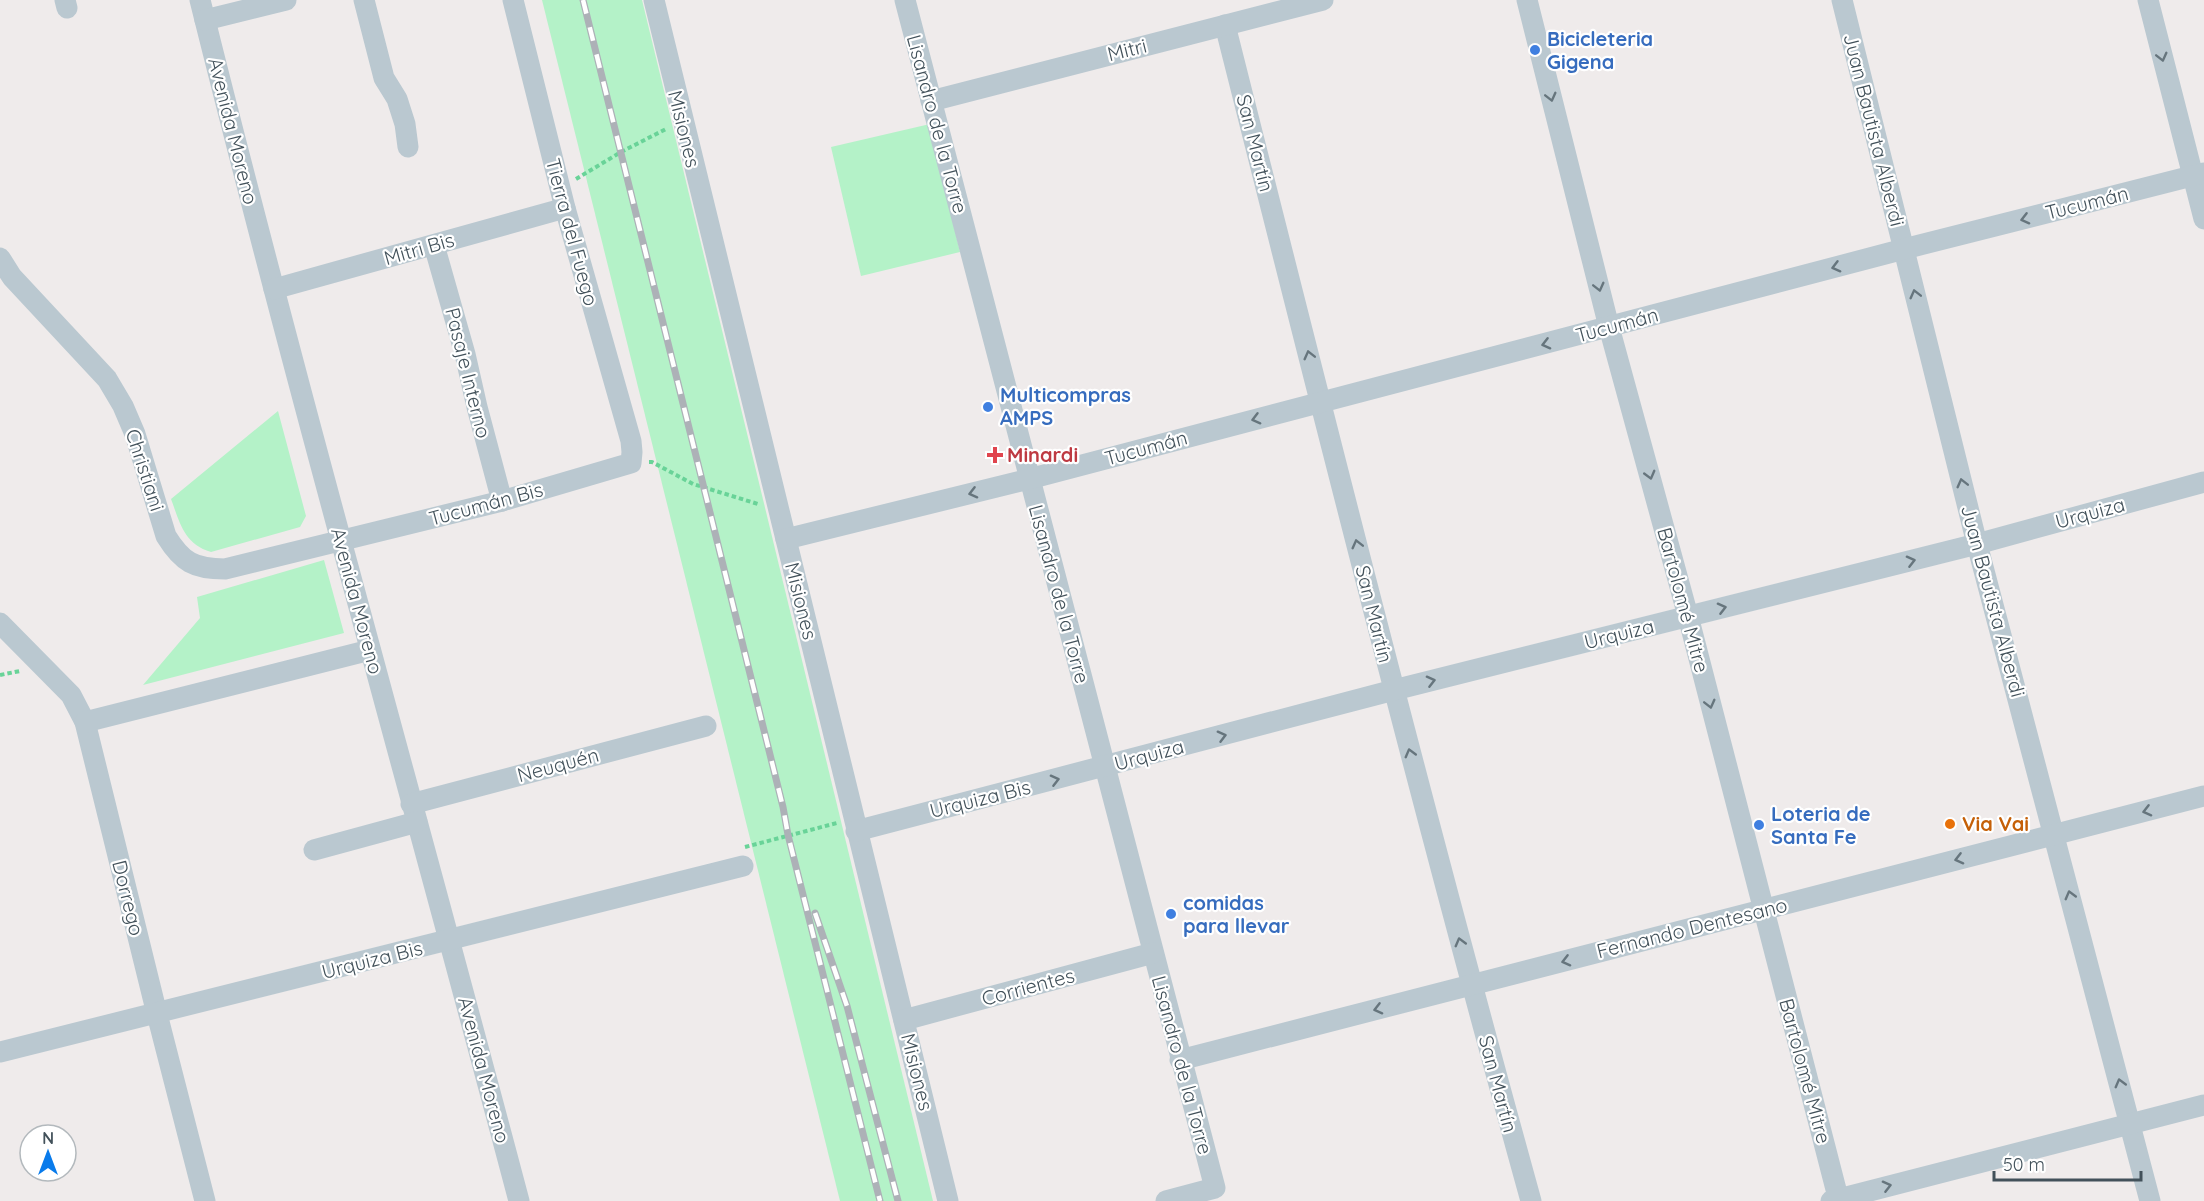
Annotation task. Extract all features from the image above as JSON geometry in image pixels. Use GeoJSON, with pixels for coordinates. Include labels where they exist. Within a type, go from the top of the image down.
{"type":"FeatureCollection","features":[{"type":"Feature","properties":{"kind":"street"},"geometry":{"type":"LineString","coordinates":[[202,10],[286,0]]}},
{"type":"Feature","properties":{"kind":"street"},"geometry":{"type":"LineString","coordinates":[[364,0],[384,78],[397,99],[405,124],[408,147]]}},
{"type":"Feature","properties":{"kind":"street","name":"Tierra del Fuego"},"geometry":{"type":"LineString","coordinates":[[513,0],[562,199],[633,452],[630,463]]}},
{"type":"Feature","properties":{"kind":"street","name":"Misiones"},"geometry":{"type":"LineString","coordinates":[[654,0],[948,1201]]}},
{"type":"Feature","properties":{"kind":"street","name":"Lisandro de la Torre"},"geometry":{"type":"LineString","coordinates":[[905,0],[1215,1188],[1166,1201]]}},
{"type":"Feature","properties":{"kind":"street","name":"Mitri"},"geometry":{"type":"LineString","coordinates":[[931,100],[1323,0]]}},
{"type":"Feature","properties":{"kind":"street","name":"Bartolomé Mitre"},"geometry":{"type":"LineString","coordinates":[[1527,0],[1609,327],[1688,616],[1836,1200]]}},
{"type":"Feature","properties":{"kind":"street","name":"Juan Bautista Alberdi"},"geometry":{"type":"LineString","coordinates":[[1842,0],[1977,544],[2150,1201]]}},
{"type":"Feature","properties":{"kind":"street"},"geometry":{"type":"LineString","coordinates":[[2148,0],[2198,175],[2204,219]]}},
{"type":"Feature","properties":{"kind":"street","name":"Avenida Moreno"},"geometry":{"type":"LineString","coordinates":[[202,10],[340,540],[519,1201]]}},
{"type":"Feature","properties":{"kind":"street","name":"San Martín"},"geometry":{"type":"LineString","coordinates":[[1225,25],[1394,690],[1471,985],[1531,1201]]}},
{"type":"Feature","properties":{"kind":"street","name":"Tucumán"},"geometry":{"type":"LineString","coordinates":[[1029,478],[1904,249],[2198,175]]}},
{"type":"Feature","properties":{"kind":"street","name":"Mitri Bis"},"geometry":{"type":"LineString","coordinates":[[274,289],[434,245],[562,199]]}},
{"type":"Feature","properties":{"kind":"street","name":"Pasaje Interno"},"geometry":{"type":"LineString","coordinates":[[434,245],[465,354],[502,501]]}},
{"type":"Feature","properties":{"kind":"street","name":"Christiani"},"geometry":{"type":"LineString","coordinates":[[0,258],[12,277],[107,379],[123,406],[135,434],[166,536],[184,561],[197,566],[225,568],[340,540]]}},
{"type":"Feature","properties":{"kind":"street","name":"Tucumán Bis"},"geometry":{"type":"LineString","coordinates":[[340,540],[502,501],[630,463]]}},
{"type":"Feature","properties":{"kind":"street"},"geometry":{"type":"LineString","coordinates":[[786,539],[1029,478]]}},
{"type":"Feature","properties":{"kind":"street","name":"Urquiza"},"geometry":{"type":"LineString","coordinates":[[1104,767],[1394,690],[1977,544],[2204,482]]}},
{"type":"Feature","properties":{"kind":"street","name":"Dorrego"},"geometry":{"type":"LineString","coordinates":[[0,622],[71,695],[85,722],[206,1201]]}},
{"type":"Feature","properties":{"kind":"street"},"geometry":{"type":"LineString","coordinates":[[85,722],[370,650]]}},
{"type":"Feature","properties":{"kind":"street","name":"Neuquén"},"geometry":{"type":"LineString","coordinates":[[314,850],[414,813],[706,726]]}},
{"type":"Feature","properties":{"kind":"street","name":"Urquiza Bis"},"geometry":{"type":"LineString","coordinates":[[855,825],[1104,767]]}},
{"type":"Feature","properties":{"kind":"street","name":"Fernando Dentesano"},"geometry":{"type":"LineString","coordinates":[[1180,1060],[2204,796]]}},
{"type":"Feature","properties":{"kind":"street","name":"Urquiza Bis"},"geometry":{"type":"LineString","coordinates":[[0,1052],[450,941],[741,857]]}},
{"type":"Feature","properties":{"kind":"street","name":"Corrientes"},"geometry":{"type":"LineString","coordinates":[[904,1020],[1153,953]]}},
{"type":"Feature","properties":{"kind":"street"},"geometry":{"type":"LineString","coordinates":[[1836,1200],[2204,1105]]}},
{"type":"Feature","properties":{"kind":"path"},"geometry":{"type":"LineString","coordinates":[[562,199],[621,152],[682,120]]}},
{"type":"Feature","properties":{"kind":"path"},"geometry":{"type":"LineString","coordinates":[[630,463],[652,462],[693,484],[760,505],[777,503]]}},
{"type":"Feature","properties":{"kind":"path"},"geometry":{"type":"LineString","coordinates":[[741,857],[855,825]]}},
{"type":"Feature","properties":{"kind":"green space"},"geometry":{"type":"Polygon","coordinates":[[[542,0],[642,0],[933,1201],[840,1201],[542,0]]]}},
{"type":"Feature","properties":{"kind":"green space"},"geometry":{"type":"Polygon","coordinates":[[[930,124],[960,252],[861,276],[831,147],[930,124]]]}},
{"type":"Feature","properties":{"kind":"green space"},"geometry":{"type":"Polygon","coordinates":[[[278,411],[306,516],[300,527],[211,552],[195,544],[184,532],[171,499],[278,411]]]}},
{"type":"Feature","properties":{"kind":"green space"},"geometry":{"type":"Polygon","coordinates":[[[324,560],[344,633],[143,685],[200,618],[197,597],[324,560]]]}},
{"type":"Feature","properties":{"kind":"railway"},"geometry":{"type":"LineString","coordinates":[[583,0],[880,1201]]}},
{"type":"Feature","properties":{"kind":"railway"},"geometry":{"type":"LineString","coordinates":[[815,913],[847,1006],[898,1201]]}},
{"type":"Feature","properties":{"kind":"place","name":"Bicicleteria Gigena"},"geometry":{"type":"Point","coordinates":[1535,50]}},
{"type":"Feature","properties":{"kind":"place","name":"Multicompras AMPS"},"geometry":{"type":"Point","coordinates":[988,407]}},
{"type":"Feature","properties":{"kind":"place","name":"Minardi"},"geometry":{"type":"Point","coordinates":[995,455]}},
{"type":"Feature","properties":{"kind":"place","name":"Via Vai"},"geometry":{"type":"Point","coordinates":[1950,824]}},
{"type":"Feature","properties":{"kind":"place","name":"Loteria de Santa Fe"},"geometry":{"type":"Point","coordinates":[1759,825]}},
{"type":"Feature","properties":{"kind":"place","name":"comidas para llevar"},"geometry":{"type":"Point","coordinates":[1171,914]}}]}
